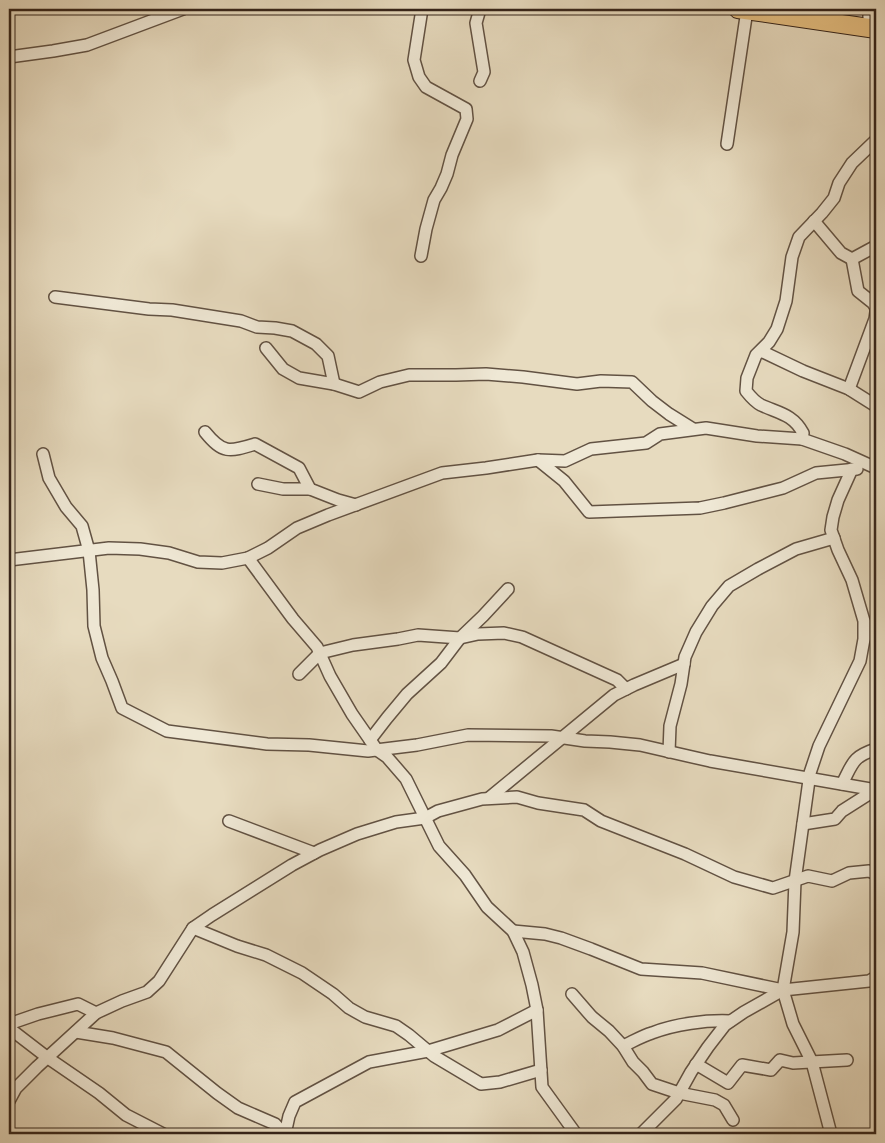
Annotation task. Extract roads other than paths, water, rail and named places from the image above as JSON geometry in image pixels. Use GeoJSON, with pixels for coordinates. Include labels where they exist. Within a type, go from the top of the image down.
{"type":"FeatureCollection","features":[{"type":"Feature","properties":{"kind":"main road"},"geometry":{"type":"LineString","coordinates":[[742,10],[873,28]]}},
{"type":"Feature","properties":{"kind":"street"},"geometry":{"type":"LineString","coordinates":[[9,57],[87,45],[183,9]]}},
{"type":"Feature","properties":{"kind":"street"},"geometry":{"type":"LineString","coordinates":[[421,256],[434,200],[444,181],[467,118],[466,109],[426,87],[419,77],[414,60],[422,9]]}},
{"type":"Feature","properties":{"kind":"street"},"geometry":{"type":"LineString","coordinates":[[480,9],[476,23],[484,72],[480,81]]}},
{"type":"Feature","properties":{"kind":"street"},"geometry":{"type":"LineString","coordinates":[[869,9],[873,28]]}},
{"type":"Feature","properties":{"kind":"street"},"geometry":{"type":"LineString","coordinates":[[727,144],[742,10]]}},
{"type":"Feature","properties":{"kind":"street"},"geometry":{"type":"LineString","coordinates":[[802,439],[803,433],[798,424],[781,413],[759,404],[746,391],[747,378],[756,356],[769,342],[777,329],[786,301],[792,257],[799,237],[834,198],[839,183],[852,163],[876,140]]}},
{"type":"Feature","properties":{"kind":"street"},"geometry":{"type":"LineString","coordinates":[[814,221],[841,253],[852,259]]}},
{"type":"Feature","properties":{"kind":"street"},"geometry":{"type":"LineString","coordinates":[[852,259],[876,246]]}},
{"type":"Feature","properties":{"kind":"street"},"geometry":{"type":"LineString","coordinates":[[849,389],[875,319],[876,310],[873,304],[858,291],[852,259]]}},
{"type":"Feature","properties":{"kind":"street"},"geometry":{"type":"LineString","coordinates":[[55,297],[149,309],[172,310],[240,321],[257,327],[292,331],[316,344],[328,356],[334,384]]}},
{"type":"Feature","properties":{"kind":"street"},"geometry":{"type":"LineString","coordinates":[[266,348],[283,369],[299,378],[334,384],[359,392],[380,382],[409,375],[486,374],[577,384],[601,381],[632,382],[652,401],[693,429]]}},
{"type":"Feature","properties":{"kind":"street"},"geometry":{"type":"LineString","coordinates":[[760,351],[803,371],[849,389],[876,406]]}},
{"type":"Feature","properties":{"kind":"street"},"geometry":{"type":"LineString","coordinates":[[9,560],[109,548],[140,548],[169,553],[198,562],[222,563],[248,558],[268,548],[297,528],[406,485],[442,473],[538,460],[565,461],[591,449],[646,442],[660,434],[693,429],[706,428],[757,436],[802,439],[845,454],[876,468]]}},
{"type":"Feature","properties":{"kind":"street"},"geometry":{"type":"LineString","coordinates":[[205,432],[215,444],[225,450],[236,450],[254,444],[286,460],[299,468],[310,489]]}},
{"type":"Feature","properties":{"kind":"street"},"geometry":{"type":"LineString","coordinates":[[43,454],[49,478],[66,507],[82,526],[90,550],[94,626],[102,658],[122,708],[167,731],[267,744],[309,745],[368,751],[374,745],[387,718],[407,694],[441,663],[460,638],[508,589]]}},
{"type":"Feature","properties":{"kind":"street"},"geometry":{"type":"LineString","coordinates":[[538,460],[564,481],[589,512],[700,508],[784,488],[816,473],[876,468]]}},
{"type":"Feature","properties":{"kind":"street"},"geometry":{"type":"LineString","coordinates":[[831,1134],[812,1062],[793,1024],[783,990],[793,932],[795,881],[810,778],[819,746],[860,660],[864,638],[864,621],[852,580],[831,530],[838,500],[852,469]]}},
{"type":"Feature","properties":{"kind":"street"},"geometry":{"type":"LineString","coordinates":[[258,484],[283,489],[310,489],[356,505]]}},
{"type":"Feature","properties":{"kind":"street"},"geometry":{"type":"LineString","coordinates":[[669,752],[670,726],[681,684],[685,657],[696,632],[712,606],[729,586],[796,549],[834,538]]}},
{"type":"Feature","properties":{"kind":"street"},"geometry":{"type":"LineString","coordinates":[[248,558],[293,619],[317,647],[330,676],[352,714],[374,745],[388,757],[406,779],[439,846],[464,875],[487,907],[513,931],[523,952],[537,1010],[542,1087],[576,1134]]}},
{"type":"Feature","properties":{"kind":"street"},"geometry":{"type":"LineString","coordinates":[[299,674],[320,653],[353,645],[418,635],[460,638],[478,634],[504,633],[522,636],[616,680],[626,689]]}},
{"type":"Feature","properties":{"kind":"street"},"geometry":{"type":"LineString","coordinates":[[489,798],[614,695],[684,664]]}},
{"type":"Feature","properties":{"kind":"street"},"geometry":{"type":"LineString","coordinates":[[374,745],[417,745],[468,735],[551,736],[585,741],[640,745],[747,768],[876,790]]}},
{"type":"Feature","properties":{"kind":"street"},"geometry":{"type":"LineString","coordinates":[[842,784],[854,760],[876,749]]}},
{"type":"Feature","properties":{"kind":"street"},"geometry":{"type":"LineString","coordinates":[[803,824],[835,819],[842,811],[876,790]]}},
{"type":"Feature","properties":{"kind":"street"},"geometry":{"type":"LineString","coordinates":[[9,1101],[16,1088],[96,1013],[147,992],[160,981],[193,928],[314,853],[357,834],[396,822],[425,818],[438,811],[489,798],[517,797],[538,803],[584,810],[601,821],[685,854],[734,877],[773,888],[808,876],[832,881],[849,872],[876,874]]}},
{"type":"Feature","properties":{"kind":"street"},"geometry":{"type":"LineString","coordinates":[[229,821],[314,853]]}},
{"type":"Feature","properties":{"kind":"street"},"geometry":{"type":"LineString","coordinates":[[193,928],[266,955],[302,973],[350,1008],[366,1016],[396,1026],[410,1035],[434,1056],[481,1084],[500,1082],[541,1070]]}},
{"type":"Feature","properties":{"kind":"street"},"geometry":{"type":"LineString","coordinates":[[513,931],[545,934],[561,938],[641,969],[702,973],[783,990],[870,980],[876,977]]}},
{"type":"Feature","properties":{"kind":"street"},"geometry":{"type":"LineString","coordinates":[[647,1132],[676,1099],[696,1064],[725,1025],[783,990]]}},
{"type":"Feature","properties":{"kind":"street"},"geometry":{"type":"LineString","coordinates":[[572,994],[623,1046],[633,1062],[652,1084],[679,1093],[715,1100],[724,1105],[733,1120]]}},
{"type":"Feature","properties":{"kind":"street"},"geometry":{"type":"LineString","coordinates":[[9,1024],[38,1014],[78,1004],[96,1013]]}},
{"type":"Feature","properties":{"kind":"street"},"geometry":{"type":"LineString","coordinates":[[285,1134],[289,1116],[295,1102],[369,1062],[428,1050],[498,1030],[537,1010]]}},
{"type":"Feature","properties":{"kind":"street"},"geometry":{"type":"LineString","coordinates":[[623,1046],[652,1032],[676,1026],[730,1021]]}},
{"type":"Feature","properties":{"kind":"street"},"geometry":{"type":"LineString","coordinates":[[9,1028],[99,1093],[126,1115],[163,1134]]}},
{"type":"Feature","properties":{"kind":"street"},"geometry":{"type":"LineString","coordinates":[[76,1032],[113,1038],[166,1052],[238,1108],[275,1124],[285,1134]]}},
{"type":"Feature","properties":{"kind":"street"},"geometry":{"type":"LineString","coordinates":[[696,1064],[728,1083],[742,1065],[771,1070],[780,1060],[793,1063],[847,1060]]}}]}
